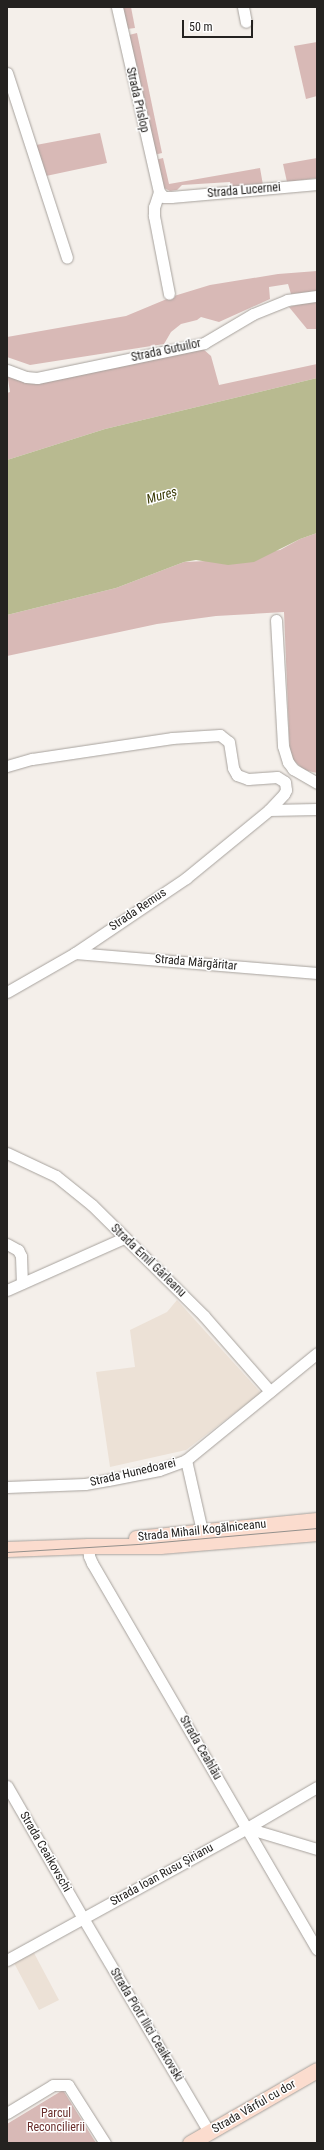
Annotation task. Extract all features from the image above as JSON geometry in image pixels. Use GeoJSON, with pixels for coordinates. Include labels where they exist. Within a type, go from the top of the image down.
{"type":"FeatureCollection","features":[{"type":"Feature","properties":{"kind":"main road","name":"Strada Mihail Kogălniceanu"},"geometry":{"type":"LineString","coordinates":[[88,1546],[138,1537],[202,1531],[316,1529]]}},
{"type":"Feature","properties":{"kind":"main road","name":"Strada Mihail Kogălniceanu"},"geometry":{"type":"LineString","coordinates":[[7,1549],[88,1546],[160,1546],[316,1529]]}},
{"type":"Feature","properties":{"kind":"main road","name":"Strada Vârful cu dor"},"geometry":{"type":"LineString","coordinates":[[190,2143],[317,2070]]}},
{"type":"Feature","properties":{"kind":"street","name":"Strada Prislop"},"geometry":{"type":"LineString","coordinates":[[117,7],[159,192],[154,208],[154,216],[169,294]]}},
{"type":"Feature","properties":{"kind":"street"},"geometry":{"type":"LineString","coordinates":[[243,7],[246,22]]}},
{"type":"Feature","properties":{"kind":"street"},"geometry":{"type":"LineString","coordinates":[[7,73],[67,258]]}},
{"type":"Feature","properties":{"kind":"street","name":"Strada Lucernei"},"geometry":{"type":"LineString","coordinates":[[159,192],[164,197],[172,197],[317,184]]}},
{"type":"Feature","properties":{"kind":"street","name":"Strada Gutuilor"},"geometry":{"type":"LineString","coordinates":[[7,370],[26,377],[37,378],[204,343],[254,314],[287,300],[317,296]]}},
{"type":"Feature","properties":{"kind":"street"},"geometry":{"type":"LineString","coordinates":[[276,620],[283,746],[288,762],[293,769],[317,783]]}},
{"type":"Feature","properties":{"kind":"street","name":"Strada Remus"},"geometry":{"type":"LineString","coordinates":[[7,766],[32,759],[172,738],[220,735],[229,742],[233,768],[238,775],[248,779],[277,777],[285,782],[286,790],[284,794],[264,813],[186,878],[75,952],[7,992]]}},
{"type":"Feature","properties":{"kind":"street"},"geometry":{"type":"LineString","coordinates":[[264,813],[317,809]]}},
{"type":"Feature","properties":{"kind":"street","name":"Strada Mărgăritar"},"geometry":{"type":"LineString","coordinates":[[75,952],[317,972]]}},
{"type":"Feature","properties":{"kind":"street","name":"Strada Emil Gârleanu"},"geometry":{"type":"LineString","coordinates":[[7,1153],[56,1176],[92,1205],[204,1316],[270,1392]]}},
{"type":"Feature","properties":{"kind":"street"},"geometry":{"type":"LineString","coordinates":[[7,1290],[124,1238]]}},
{"type":"Feature","properties":{"kind":"street"},"geometry":{"type":"LineString","coordinates":[[7,1244],[18,1250],[21,1256],[22,1283]]}},
{"type":"Feature","properties":{"kind":"street","name":"Strada Hunedoarei"},"geometry":{"type":"LineString","coordinates":[[7,1487],[85,1484],[159,1470],[186,1460],[317,1354]]}},
{"type":"Feature","properties":{"kind":"street"},"geometry":{"type":"LineString","coordinates":[[186,1460],[202,1531]]}},
{"type":"Feature","properties":{"kind":"street","name":"Strada Ceahlău"},"geometry":{"type":"LineString","coordinates":[[88,1546],[89,1556],[92,1563],[317,1949]]}},
{"type":"Feature","properties":{"kind":"street","name":"Strada Ceaikovschi"},"geometry":{"type":"LineString","coordinates":[[7,1786],[83,1918]]}},
{"type":"Feature","properties":{"kind":"street","name":"Strada Ioan Rusu Șirianu"},"geometry":{"type":"LineString","coordinates":[[7,1960],[247,1828],[317,1787]]}},
{"type":"Feature","properties":{"kind":"street"},"geometry":{"type":"LineString","coordinates":[[247,1828],[317,1849]]}},
{"type":"Feature","properties":{"kind":"street","name":"Strada Piotr Ilici Ceaikovski"},"geometry":{"type":"LineString","coordinates":[[83,1918],[209,2132]]}},
{"type":"Feature","properties":{"kind":"street"},"geometry":{"type":"LineString","coordinates":[[7,2113],[53,2085],[68,2085],[105,2143]]}},
{"type":"Feature","properties":{"kind":"shaded area"},"geometry":{"type":"Polygon","coordinates":[[[177,1300],[261,1393],[186,1450],[110,1467],[96,1372],[135,1367],[130,1330],[167,1312],[177,1300]]]}},
{"type":"Feature","properties":{"kind":"shaded area"},"geometry":{"type":"Polygon","coordinates":[[[34,1953],[59,2000],[39,2010],[14,1963],[34,1953]]]}},
{"type":"Feature","properties":{"kind":"green space"},"geometry":{"type":"Polygon","coordinates":[[[122,7],[131,7],[135,28],[127,29],[122,7]]]}},
{"type":"Feature","properties":{"kind":"green space"},"geometry":{"type":"Polygon","coordinates":[[[137,33],[162,153],[154,155],[129,35],[137,33]]]}},
{"type":"Feature","properties":{"kind":"green space"},"geometry":{"type":"Polygon","coordinates":[[[317,42],[317,96],[306,99],[294,46],[317,42]]]}},
{"type":"Feature","properties":{"kind":"green space"},"geometry":{"type":"Polygon","coordinates":[[[100,133],[107,163],[46,176],[36,145],[100,133]]]}},
{"type":"Feature","properties":{"kind":"green space"},"geometry":{"type":"Polygon","coordinates":[[[163,158],[169,184],[260,168],[263,185],[231,188],[230,182],[182,185],[177,190],[170,191],[162,187],[155,160],[163,158]]]}},
{"type":"Feature","properties":{"kind":"green space"},"geometry":{"type":"Polygon","coordinates":[[[317,158],[317,178],[287,182],[283,164],[317,158]]]}},
{"type":"Feature","properties":{"kind":"green space"},"geometry":{"type":"Polygon","coordinates":[[[317,271],[317,291],[291,294],[288,284],[269,287],[270,299],[219,322],[201,317],[197,320],[181,324],[171,332],[164,344],[30,365],[7,357],[7,337],[126,316],[174,296],[210,285],[278,274],[317,271]]]}},
{"type":"Feature","properties":{"kind":"green space"},"geometry":{"type":"Polygon","coordinates":[[[317,300],[317,329],[307,329],[289,307],[317,300]]]}},
{"type":"Feature","properties":{"kind":"green space"},"geometry":{"type":"Polygon","coordinates":[[[203,349],[211,356],[219,385],[317,364],[317,378],[105,429],[7,460],[7,393],[10,392],[7,373],[21,379],[203,349]]]}},
{"type":"Feature","properties":{"kind":"green space"},"geometry":{"type":"Polygon","coordinates":[[[317,533],[317,773],[304,770],[290,757],[284,612],[216,616],[157,624],[7,656],[7,615],[116,588],[184,562],[206,561],[280,550],[300,539],[317,533]]]}},
{"type":"Feature","properties":{"kind":"green space","name":"Parcul Reconcilierii"},"geometry":{"type":"Polygon","coordinates":[[[63,2090],[96,2143],[7,2143],[7,2124],[63,2090]]]}},
{"type":"Feature","properties":{"kind":"water","name":"Mureș"},"geometry":{"type":"Polygon","coordinates":[[[317,378],[317,533],[300,539],[254,562],[228,565],[196,560],[184,562],[116,588],[7,615],[7,460],[105,429],[317,378]]]}},
{"type":"Feature","properties":{"kind":"tram line"},"geometry":{"type":"LineString","coordinates":[[7,1552],[138,1544],[317,1528]]}}]}
